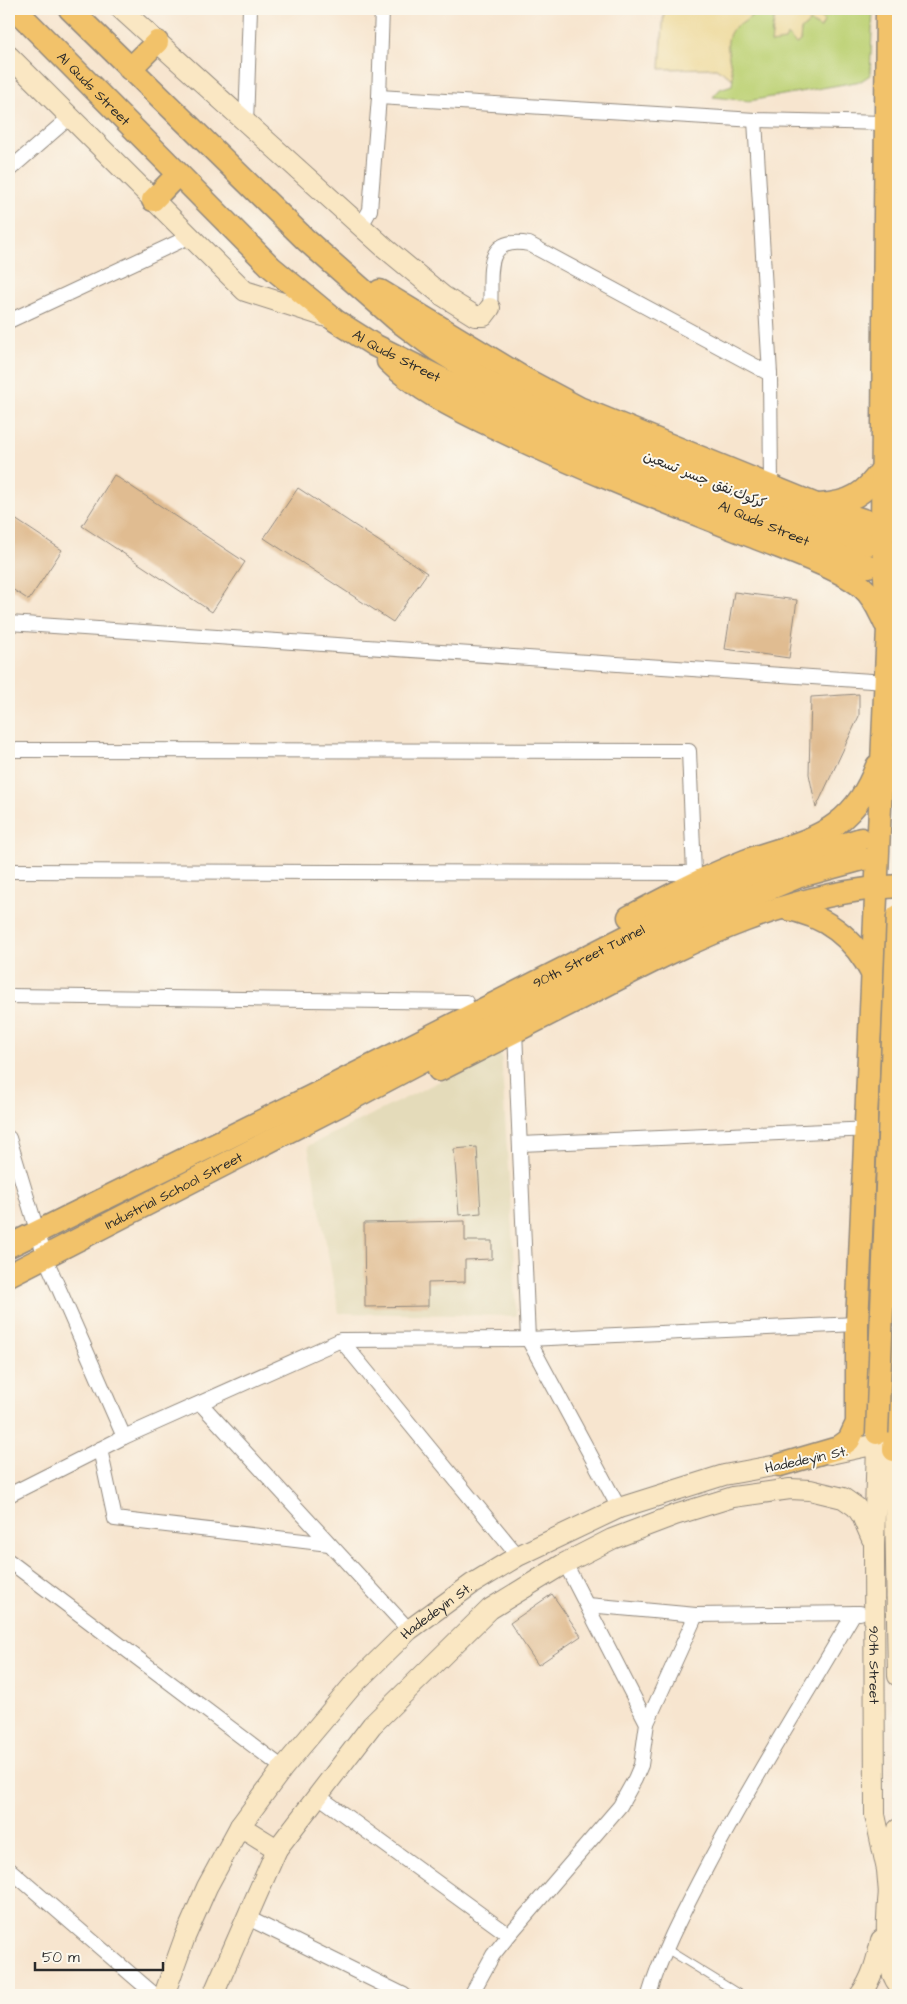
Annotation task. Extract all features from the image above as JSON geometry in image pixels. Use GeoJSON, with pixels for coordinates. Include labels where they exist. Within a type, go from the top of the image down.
{"type":"FeatureCollection","features":[{"type":"Feature","properties":{"kind":"main road","name":"Al Quds Street"},"geometry":{"type":"LineString","coordinates":[[15,9],[271,267],[336,320],[374,346],[540,419],[880,541]]}},
{"type":"Feature","properties":{"kind":"main road","name":"Al Quds Street"},"geometry":{"type":"LineString","coordinates":[[70,9],[306,240],[336,264],[397,320],[437,350],[495,386],[540,419]]}},
{"type":"Feature","properties":{"kind":"main road"},"geometry":{"type":"LineString","coordinates":[[780,1465],[838,1448],[849,1440],[857,1423],[857,1324],[873,976],[888,887],[884,751],[888,628],[880,541],[883,468],[887,9]]}},
{"type":"Feature","properties":{"kind":"main road"},"geometry":{"type":"LineString","coordinates":[[130,69],[157,42]]}},
{"type":"Feature","properties":{"kind":"main road"},"geometry":{"type":"LineString","coordinates":[[153,200],[178,174]]}},
{"type":"Feature","properties":{"kind":"main road"},"geometry":{"type":"LineString","coordinates":[[336,264],[523,378],[579,408],[819,506],[880,541]]}},
{"type":"Feature","properties":{"kind":"main road"},"geometry":{"type":"LineString","coordinates":[[374,346],[403,376],[468,414],[571,464],[804,557],[851,579],[864,588],[873,599],[888,628]]}},
{"type":"Feature","properties":{"kind":"main road"},"geometry":{"type":"LineString","coordinates":[[819,506],[839,504],[857,496],[872,484],[883,468]]}},
{"type":"Feature","properties":{"kind":"main road"},"geometry":{"type":"LineString","coordinates":[[330,1099],[398,1038],[696,877],[806,839],[835,825],[853,809],[868,789],[884,751]]}},
{"type":"Feature","properties":{"kind":"main road","name":"90th Street Tunnel"},"geometry":{"type":"LineString","coordinates":[[330,1099],[713,912],[862,849]]}},
{"type":"Feature","properties":{"kind":"main road"},"geometry":{"type":"LineString","coordinates":[[330,1099],[381,1094],[415,1081],[686,943],[717,930],[780,908],[828,896],[888,887]]}},
{"type":"Feature","properties":{"kind":"main road"},"geometry":{"type":"LineString","coordinates":[[780,908],[810,914],[836,928],[858,949],[873,976]]}},
{"type":"Feature","properties":{"kind":"main road"},"geometry":{"type":"LineString","coordinates":[[888,1443],[898,916]]}},
{"type":"Feature","properties":{"kind":"main road","name":"Industrial School Street"},"geometry":{"type":"LineString","coordinates":[[9,1246],[330,1099]]}},
{"type":"Feature","properties":{"kind":"main road","name":"Industrial School Street"},"geometry":{"type":"LineString","coordinates":[[9,1275],[46,1257],[330,1099]]}},
{"type":"Feature","properties":{"kind":"main road"},"geometry":{"type":"LineString","coordinates":[[888,1443],[898,1344]]}},
{"type":"Feature","properties":{"kind":"street"},"geometry":{"type":"LineString","coordinates":[[246,124],[250,9]]}},
{"type":"Feature","properties":{"kind":"street"},"geometry":{"type":"LineString","coordinates":[[361,226],[370,210],[379,97],[382,9]]}},
{"type":"Feature","properties":{"kind":"street"},"geometry":{"type":"LineString","coordinates":[[128,12],[157,42],[246,124],[361,226],[443,296],[475,316],[488,314],[490,308],[490,265],[498,249],[507,244],[518,242],[529,244],[770,374]]}},
{"type":"Feature","properties":{"kind":"street"},"geometry":{"type":"LineString","coordinates":[[9,56],[245,291],[336,320]]}},
{"type":"Feature","properties":{"kind":"street"},"geometry":{"type":"LineString","coordinates":[[379,97],[755,120],[886,123]]}},
{"type":"Feature","properties":{"kind":"street"},"geometry":{"type":"LineString","coordinates":[[9,170],[70,117]]}},
{"type":"Feature","properties":{"kind":"street"},"geometry":{"type":"LineString","coordinates":[[755,120],[770,374],[771,486]]}},
{"type":"Feature","properties":{"kind":"street"},"geometry":{"type":"LineString","coordinates":[[9,321],[191,236]]}},
{"type":"Feature","properties":{"kind":"street"},"geometry":{"type":"LineString","coordinates":[[9,623],[886,682]]}},
{"type":"Feature","properties":{"kind":"street"},"geometry":{"type":"LineString","coordinates":[[9,750],[689,751],[696,877],[9,871]]}},
{"type":"Feature","properties":{"kind":"street"},"geometry":{"type":"LineString","coordinates":[[9,996],[466,1002]]}},
{"type":"Feature","properties":{"kind":"street"},"geometry":{"type":"LineString","coordinates":[[515,1031],[528,1339],[619,1508]]}},
{"type":"Feature","properties":{"kind":"street"},"geometry":{"type":"LineString","coordinates":[[521,1144],[866,1128],[898,1138]]}},
{"type":"Feature","properties":{"kind":"street"},"geometry":{"type":"LineString","coordinates":[[9,1138],[46,1257],[124,1437]]}},
{"type":"Feature","properties":{"kind":"street"},"geometry":{"type":"LineString","coordinates":[[9,1495],[124,1437],[341,1340],[528,1339],[857,1324]]}},
{"type":"Feature","properties":{"kind":"street"},"geometry":{"type":"LineString","coordinates":[[341,1340],[518,1556]]}},
{"type":"Feature","properties":{"kind":"street"},"geometry":{"type":"LineString","coordinates":[[201,1404],[409,1630]]}},
{"type":"Feature","properties":{"kind":"street","name":"Hadedeyin St."},"geometry":{"type":"LineString","coordinates":[[164,1995],[185,1937],[207,1887],[240,1826],[283,1768],[353,1685],[409,1630],[472,1584],[518,1556],[619,1508],[724,1475],[888,1443]]}},
{"type":"Feature","properties":{"kind":"street","name":"90th Street"},"geometry":{"type":"LineString","coordinates":[[888,1443],[874,1546],[875,1815],[887,1870],[888,1961],[890,1972],[898,1984]]}},
{"type":"Feature","properties":{"kind":"street","name":"90th Street"},"geometry":{"type":"LineString","coordinates":[[888,1443],[898,1549],[898,1676]]}},
{"type":"Feature","properties":{"kind":"street"},"geometry":{"type":"LineString","coordinates":[[100,1449],[115,1519],[329,1544]]}},
{"type":"Feature","properties":{"kind":"street","name":"Hadedeyin St."},"geometry":{"type":"LineString","coordinates":[[213,1995],[277,1849],[316,1795],[372,1725],[490,1609],[565,1563],[612,1539],[675,1515],[733,1497],[790,1489],[829,1494],[843,1498],[856,1507],[862,1516],[874,1546]]}},
{"type":"Feature","properties":{"kind":"street"},"geometry":{"type":"LineString","coordinates":[[9,1561],[283,1768]]}},
{"type":"Feature","properties":{"kind":"street"},"geometry":{"type":"LineString","coordinates":[[565,1563],[647,1723]]}},
{"type":"Feature","properties":{"kind":"street"},"geometry":{"type":"LineString","coordinates":[[472,1584],[490,1609]]}},
{"type":"Feature","properties":{"kind":"street"},"geometry":{"type":"LineString","coordinates":[[588,1605],[696,1615],[875,1613]]}},
{"type":"Feature","properties":{"kind":"street"},"geometry":{"type":"LineString","coordinates":[[649,1995],[665,1948],[760,1768],[854,1613]]}},
{"type":"Feature","properties":{"kind":"street"},"geometry":{"type":"LineString","coordinates":[[471,1995],[494,1955],[620,1806],[641,1764],[647,1723],[696,1615]]}},
{"type":"Feature","properties":{"kind":"street"},"geometry":{"type":"LineString","coordinates":[[316,1795],[509,1936]]}},
{"type":"Feature","properties":{"kind":"street"},"geometry":{"type":"LineString","coordinates":[[240,1826],[277,1849]]}},
{"type":"Feature","properties":{"kind":"street","name":"90th Street"},"geometry":{"type":"LineString","coordinates":[[860,1995],[867,1986],[878,1958],[888,1904],[898,1829]]}},
{"type":"Feature","properties":{"kind":"street"},"geometry":{"type":"LineString","coordinates":[[9,1869],[155,1995]]}},
{"type":"Feature","properties":{"kind":"street"},"geometry":{"type":"LineString","coordinates":[[246,1917],[404,1995]]}},
{"type":"Feature","properties":{"kind":"lane"},"geometry":{"type":"LineString","coordinates":[[665,1948],[740,1995]]}},
{"type":"Feature","properties":{"kind":"shaded area"},"geometry":{"type":"Polygon","coordinates":[[[501,1051],[517,1316],[339,1313],[308,1146],[501,1051]]]}},
{"type":"Feature","properties":{"kind":"green space"},"geometry":{"type":"Polygon","coordinates":[[[768,9],[775,13],[771,36],[784,41],[787,35],[789,35],[796,44],[800,41],[801,30],[810,22],[821,28],[824,21],[819,14],[806,12],[802,9],[873,9],[870,75],[861,81],[749,101],[713,97],[720,89],[732,85],[733,78],[727,47],[729,33],[735,26],[744,22],[758,11],[768,9]]]}},
{"type":"Feature","properties":{"kind":"sand"},"geometry":{"type":"Polygon","coordinates":[[[664,9],[763,9],[757,11],[736,26],[730,33],[728,53],[733,79],[716,68],[660,69],[664,9]]]}},
{"type":"Feature","properties":{"kind":"sand"},"geometry":{"type":"Polygon","coordinates":[[[768,9],[801,9],[805,13],[819,14],[824,21],[821,28],[810,22],[801,30],[800,41],[796,44],[787,35],[785,41],[771,43],[775,14],[768,9]]]}},
{"type":"Feature","properties":{"kind":"building"},"geometry":{"type":"Polygon","coordinates":[[[114,475],[245,562],[212,612],[82,526],[114,475]]]}},
{"type":"Feature","properties":{"kind":"building"},"geometry":{"type":"Polygon","coordinates":[[[298,488],[427,573],[393,622],[264,538],[298,488]]]}},
{"type":"Feature","properties":{"kind":"building"},"geometry":{"type":"Polygon","coordinates":[[[9,515],[62,550],[29,600],[9,587],[9,515]]]}},
{"type":"Feature","properties":{"kind":"building"},"geometry":{"type":"Polygon","coordinates":[[[734,592],[797,600],[789,658],[725,649],[734,592]]]}},
{"type":"Feature","properties":{"kind":"building"},"geometry":{"type":"Polygon","coordinates":[[[859,694],[859,716],[816,808],[809,774],[811,697],[859,694]]]}},
{"type":"Feature","properties":{"kind":"building"},"geometry":{"type":"Polygon","coordinates":[[[477,1147],[481,1213],[459,1215],[454,1149],[477,1147]]]}},
{"type":"Feature","properties":{"kind":"building"},"geometry":{"type":"Polygon","coordinates":[[[465,1221],[465,1241],[492,1241],[492,1259],[465,1260],[465,1282],[428,1283],[428,1306],[365,1307],[364,1223],[465,1221]]]}},
{"type":"Feature","properties":{"kind":"building"},"geometry":{"type":"Polygon","coordinates":[[[552,1594],[581,1636],[538,1665],[510,1623],[552,1594]]]}},
{"type":"Feature","properties":{"kind":"tunnel"},"geometry":{"type":"LineString","coordinates":[[861,839],[898,835]]}},
{"type":"Feature","properties":{"kind":"tunnel"},"geometry":{"type":"LineString","coordinates":[[863,859],[898,855]]}}]}
